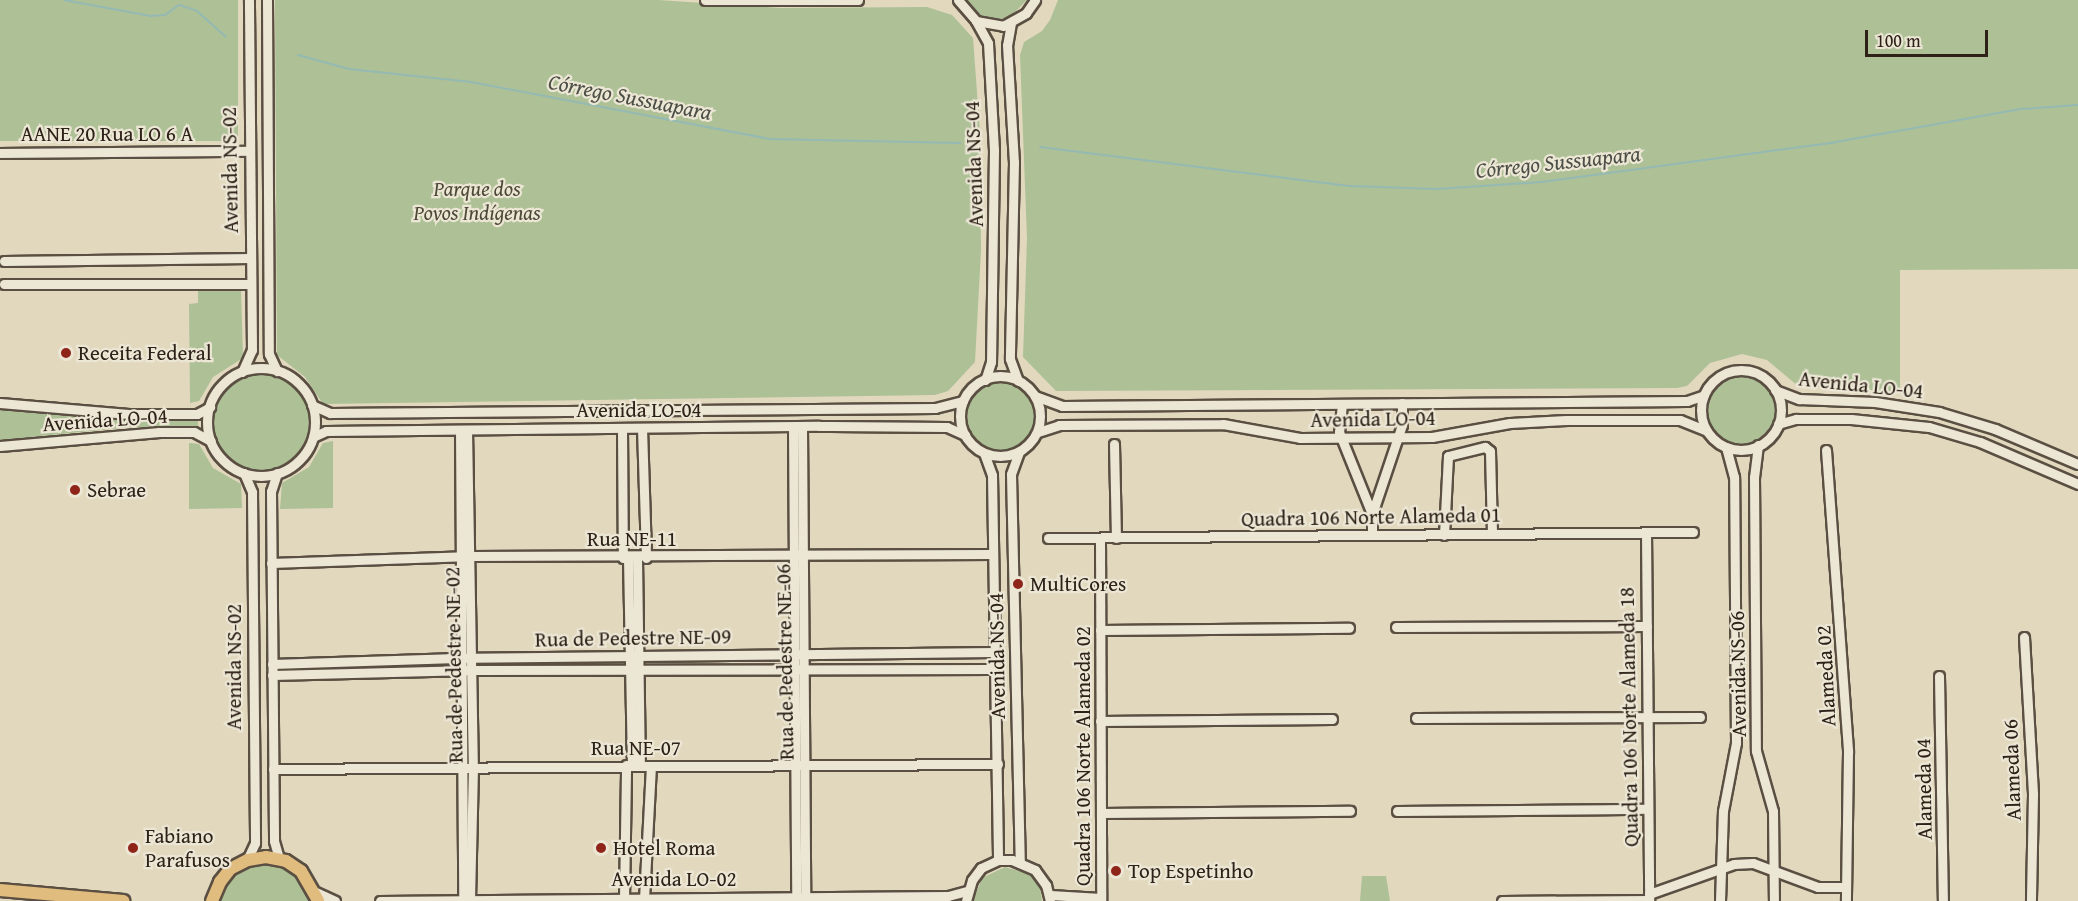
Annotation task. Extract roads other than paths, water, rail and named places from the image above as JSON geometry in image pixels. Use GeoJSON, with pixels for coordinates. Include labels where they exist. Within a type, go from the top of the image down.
{"type":"FeatureCollection","features":[{"type":"Feature","properties":{"kind":"main road"},"geometry":{"type":"LineString","coordinates":[[210,899],[226,873],[247,860],[279,859],[302,871],[317,896]]}},
{"type":"Feature","properties":{"kind":"main road"},"geometry":{"type":"LineString","coordinates":[[0,892],[8,901]]}},
{"type":"Feature","properties":{"kind":"main road"},"geometry":{"type":"LineString","coordinates":[[0,892],[124,901]]}},
{"type":"Feature","properties":{"kind":"street","name":"Avenida NS-02"},"geometry":{"type":"LineString","coordinates":[[242,372],[252,350],[249,0]]}},
{"type":"Feature","properties":{"kind":"street","name":"Avenida NS-02"},"geometry":{"type":"LineString","coordinates":[[267,0],[269,354],[277,371]]}},
{"type":"Feature","properties":{"kind":"street"},"geometry":{"type":"LineString","coordinates":[[705,0],[858,0]]}},
{"type":"Feature","properties":{"kind":"street","name":"Avenida NS-04"},"geometry":{"type":"LineString","coordinates":[[958,0],[976,21],[988,43],[994,150],[991,362],[985,380]]}},
{"type":"Feature","properties":{"kind":"street"},"geometry":{"type":"LineString","coordinates":[[976,21],[989,25],[1011,23],[1026,13],[1035,0]]}},
{"type":"Feature","properties":{"kind":"street","name":"Avenida NS-04"},"geometry":{"type":"LineString","coordinates":[[1011,23],[1007,45],[1014,153],[1010,359],[1018,381]]}},
{"type":"Feature","properties":{"kind":"street","name":"AANE 20 Rua LO 6 A"},"geometry":{"type":"LineString","coordinates":[[0,153],[250,151]]}},
{"type":"Feature","properties":{"kind":"street"},"geometry":{"type":"LineString","coordinates":[[4,261],[251,258]]}},
{"type":"Feature","properties":{"kind":"street"},"geometry":{"type":"LineString","coordinates":[[4,284],[251,284]]}},
{"type":"Feature","properties":{"kind":"street"},"geometry":{"type":"LineString","coordinates":[[1739,370],[1762,376],[1775,390],[1780,404],[1778,424],[1772,435],[1758,446],[1741,449],[1726,447],[1707,431],[1701,413],[1704,395],[1718,377],[1739,370]]}},
{"type":"Feature","properties":{"kind":"street"},"geometry":{"type":"LineString","coordinates":[[277,371],[296,381],[312,405],[313,437],[302,457],[277,473],[244,473],[223,460],[211,441],[210,407],[222,386],[242,372],[277,371]]}},
{"type":"Feature","properties":{"kind":"street"},"geometry":{"type":"LineString","coordinates":[[1019,452],[1002,456],[984,453],[965,435],[960,420],[963,401],[971,389],[985,380],[1004,377],[1018,381],[1035,396],[1041,415],[1038,432]]}},
{"type":"Feature","properties":{"kind":"street","name":"Avenida LO-04"},"geometry":{"type":"LineString","coordinates":[[1775,390],[1799,399],[1868,401],[1940,411],[1995,429],[2078,464]]}},
{"type":"Feature","properties":{"kind":"street","name":"Avenida LO-04"},"geometry":{"type":"LineString","coordinates":[[1035,396],[1062,406],[1688,401],[1704,395]]}},
{"type":"Feature","properties":{"kind":"street","name":"Avenida LO-04"},"geometry":{"type":"LineString","coordinates":[[312,405],[330,413],[935,408],[963,401]]}},
{"type":"Feature","properties":{"kind":"street","name":"Avenida LO-04"},"geometry":{"type":"LineString","coordinates":[[0,403],[129,414],[196,414],[210,407]]}},
{"type":"Feature","properties":{"kind":"street"},"geometry":{"type":"LineString","coordinates":[[1372,535],[1372,514],[1404,419],[1402,403]]}},
{"type":"Feature","properties":{"kind":"street"},"geometry":{"type":"LineString","coordinates":[[1342,404],[1338,420],[1341,438],[1372,514]]}},
{"type":"Feature","properties":{"kind":"street","name":"Avenida LO-04"},"geometry":{"type":"LineString","coordinates":[[1778,424],[1796,419],[1851,419],[1929,427],[1980,442],[2078,484]]}},
{"type":"Feature","properties":{"kind":"street","name":"Avenida LO-04"},"geometry":{"type":"LineString","coordinates":[[1038,432],[1059,425],[1223,424],[1296,438],[1398,437],[1448,436],[1501,424],[1550,421],[1682,420],[1707,431]]}},
{"type":"Feature","properties":{"kind":"street","name":"Avenida LO-04"},"geometry":{"type":"LineString","coordinates":[[313,437],[326,431],[947,426],[965,435]]}},
{"type":"Feature","properties":{"kind":"street","name":"Rua de Pedestre NE-06"},"geometry":{"type":"LineString","coordinates":[[797,427],[800,897]]}},
{"type":"Feature","properties":{"kind":"street"},"geometry":{"type":"LineString","coordinates":[[633,558],[642,428]]}},
{"type":"Feature","properties":{"kind":"street"},"geometry":{"type":"LineString","coordinates":[[622,429],[633,558],[634,656],[632,766],[624,899]]}},
{"type":"Feature","properties":{"kind":"street","name":"Rua de Pedestre NE-02"},"geometry":{"type":"LineString","coordinates":[[464,430],[467,670],[462,766],[467,900]]}},
{"type":"Feature","properties":{"kind":"street","name":"Avenida LO-04"},"geometry":{"type":"LineString","coordinates":[[0,446],[159,432],[194,432],[211,441]]}},
{"type":"Feature","properties":{"kind":"street","name":"Avenida NS-04"},"geometry":{"type":"LineString","coordinates":[[1020,861],[1011,474],[1019,452],[1038,432]]}},
{"type":"Feature","properties":{"kind":"street"},"geometry":{"type":"LineString","coordinates":[[1114,444],[1116,538]]}},
{"type":"Feature","properties":{"kind":"street","name":"Avenida NS-06"},"geometry":{"type":"LineString","coordinates":[[1758,446],[1754,477],[1756,751],[1773,811],[1774,901]]}},
{"type":"Feature","properties":{"kind":"street"},"geometry":{"type":"LineString","coordinates":[[1444,534],[1448,456],[1485,447],[1490,451],[1492,534]]}},
{"type":"Feature","properties":{"kind":"street","name":"Avenida NS-06"},"geometry":{"type":"LineString","coordinates":[[1720,901],[1719,870],[1723,811],[1736,742],[1734,477],[1726,447]]}},
{"type":"Feature","properties":{"kind":"street","name":"Alameda 02"},"geometry":{"type":"LineString","coordinates":[[1826,450],[1848,752],[1846,901]]}},
{"type":"Feature","properties":{"kind":"street","name":"Avenida NS-04"},"geometry":{"type":"LineString","coordinates":[[984,453],[992,469],[998,860]]}},
{"type":"Feature","properties":{"kind":"street","name":"Avenida NS-02"},"geometry":{"type":"LineString","coordinates":[[244,473],[252,492],[255,832],[254,848],[247,860]]}},
{"type":"Feature","properties":{"kind":"street","name":"Avenida NS-02"},"geometry":{"type":"LineString","coordinates":[[277,473],[271,491],[271,563],[274,844],[279,859]]}},
{"type":"Feature","properties":{"kind":"street","name":"Quadra 106 Norte Alameda 18"},"geometry":{"type":"LineString","coordinates":[[1646,532],[1649,898]]}},
{"type":"Feature","properties":{"kind":"street","name":"Quadra 106 Norte Alameda 01"},"geometry":{"type":"LineString","coordinates":[[1048,538],[1693,532]]}},
{"type":"Feature","properties":{"kind":"street","name":"Quadra 106 Norte Alameda 02"},"geometry":{"type":"LineString","coordinates":[[1100,538],[1101,900]]}},
{"type":"Feature","properties":{"kind":"street","name":"Rua NE-11"},"geometry":{"type":"LineString","coordinates":[[271,563],[466,556],[633,558],[993,554]]}},
{"type":"Feature","properties":{"kind":"street"},"geometry":{"type":"LineString","coordinates":[[1396,627],[1647,626]]}},
{"type":"Feature","properties":{"kind":"street"},"geometry":{"type":"LineString","coordinates":[[1100,630],[1349,628]]}},
{"type":"Feature","properties":{"kind":"street","name":"Alameda 06"},"geometry":{"type":"LineString","coordinates":[[2024,638],[2032,794],[2031,901]]}},
{"type":"Feature","properties":{"kind":"street","name":"Rua de Pedestre NE-09"},"geometry":{"type":"LineString","coordinates":[[272,664],[467,658],[994,652]]}},
{"type":"Feature","properties":{"kind":"street","name":"Rua de Pedestre NE-09"},"geometry":{"type":"LineString","coordinates":[[273,675],[634,668],[994,669]]}},
{"type":"Feature","properties":{"kind":"street","name":"Rua de Pedestre NE-02"},"geometry":{"type":"LineString","coordinates":[[467,670],[473,766],[467,900]]}},
{"type":"Feature","properties":{"kind":"street","name":"Alameda 04"},"geometry":{"type":"LineString","coordinates":[[1939,676],[1943,901]]}},
{"type":"Feature","properties":{"kind":"street"},"geometry":{"type":"LineString","coordinates":[[1416,718],[1700,717]]}},
{"type":"Feature","properties":{"kind":"street"},"geometry":{"type":"LineString","coordinates":[[1101,721],[1332,719]]}},
{"type":"Feature","properties":{"kind":"street","name":"Rua NE-07"},"geometry":{"type":"LineString","coordinates":[[273,769],[998,764]]}},
{"type":"Feature","properties":{"kind":"street"},"geometry":{"type":"LineString","coordinates":[[644,898],[651,766]]}},
{"type":"Feature","properties":{"kind":"street"},"geometry":{"type":"LineString","coordinates":[[1398,811],[1648,809]]}},
{"type":"Feature","properties":{"kind":"street"},"geometry":{"type":"LineString","coordinates":[[1101,813],[1350,811]]}},
{"type":"Feature","properties":{"kind":"street"},"geometry":{"type":"LineString","coordinates":[[966,901],[967,891],[981,868],[998,860],[1020,861],[1042,878],[1050,898],[1101,900]]}},
{"type":"Feature","properties":{"kind":"street"},"geometry":{"type":"LineString","coordinates":[[1502,901],[1649,898],[1719,870],[1753,864],[1774,868],[1818,887],[1846,887]]}},
{"type":"Feature","properties":{"kind":"street","name":"Avenida LO-02"},"geometry":{"type":"LineString","coordinates":[[380,901],[948,896],[967,891]]}},
{"type":"Feature","properties":{"kind":"street"},"geometry":{"type":"LineString","coordinates":[[317,896],[335,901]]}},
{"type":"Feature","properties":{"kind":"waterway","name":"Córrego Sussuapara"},"geometry":{"type":"LineString","coordinates":[[64,0],[150,16],[165,15],[179,5],[197,11],[226,37]]}},
{"type":"Feature","properties":{"kind":"waterway","name":"Córrego Sussuapara"},"geometry":{"type":"LineString","coordinates":[[298,55],[349,69],[471,82],[769,139],[960,143]]}},
{"type":"Feature","properties":{"kind":"waterway","name":"Córrego Sussuapara"},"geometry":{"type":"LineString","coordinates":[[1040,147],[1349,186],[1437,189],[1542,182],[1836,142],[2022,109],[2078,105]]}},
{"type":"Feature","properties":{"kind":"place","name":"Receita Federal"},"geometry":{"type":"Point","coordinates":[66,353]}},
{"type":"Feature","properties":{"kind":"place","name":"Sebrae"},"geometry":{"type":"Point","coordinates":[75,490]}},
{"type":"Feature","properties":{"kind":"place","name":"MultiCores"},"geometry":{"type":"Point","coordinates":[1018,584]}},
{"type":"Feature","properties":{"kind":"place","name":"Fabiano Parafusos"},"geometry":{"type":"Point","coordinates":[133,848]}},
{"type":"Feature","properties":{"kind":"place","name":"Hotel Roma"},"geometry":{"type":"Point","coordinates":[601,848]}},
{"type":"Feature","properties":{"kind":"place","name":"Top Espetinho"},"geometry":{"type":"Point","coordinates":[1116,871]}},
{"type":"Feature","properties":{"kind":"park label","name":"Parque dos Povos Indígenas"},"geometry":{"type":"Point","coordinates":[477,201]}}]}
